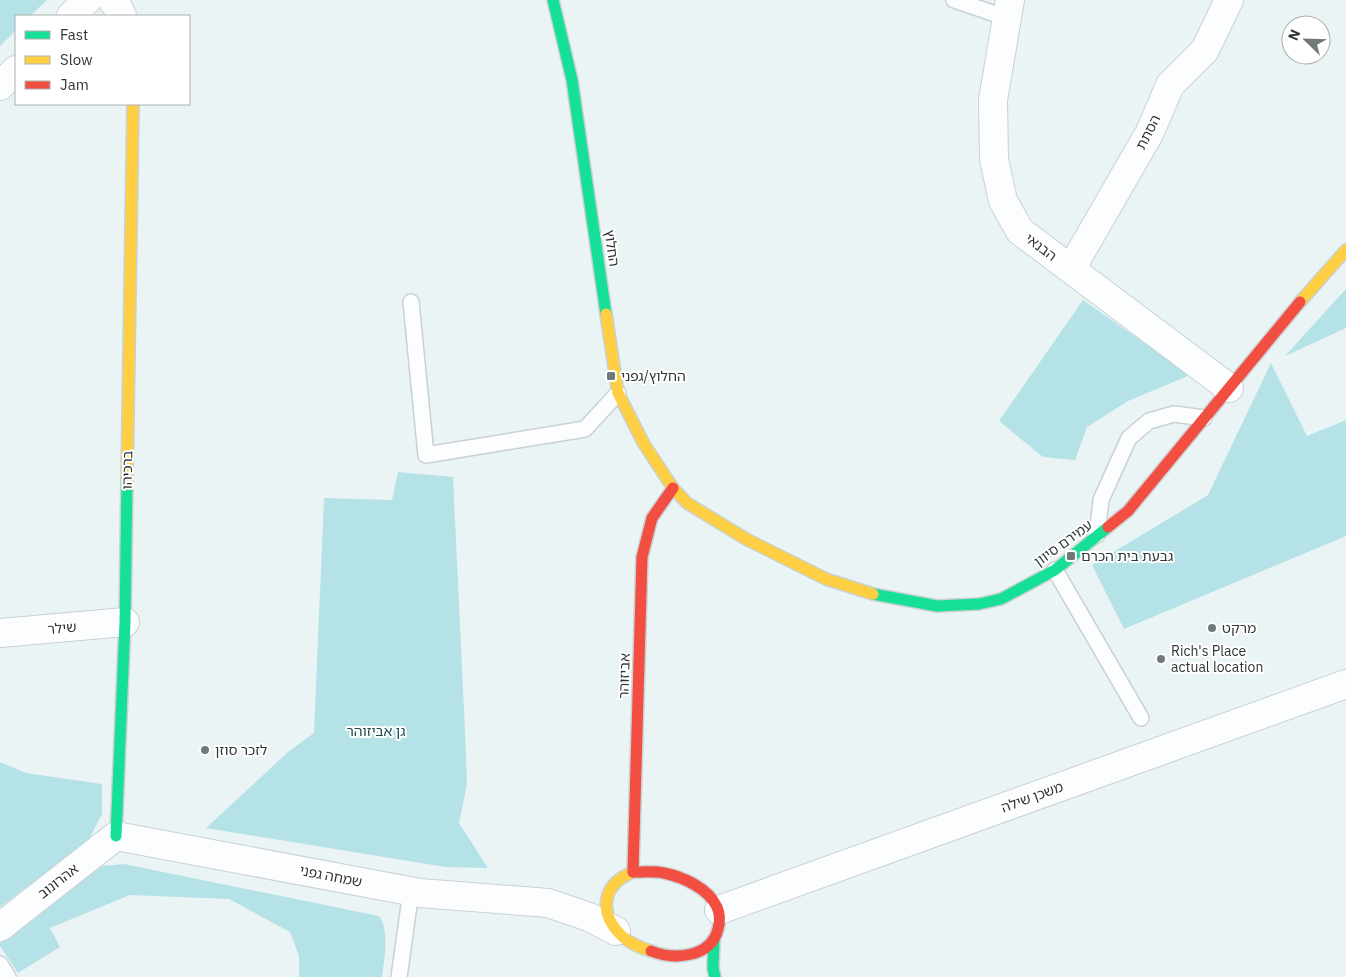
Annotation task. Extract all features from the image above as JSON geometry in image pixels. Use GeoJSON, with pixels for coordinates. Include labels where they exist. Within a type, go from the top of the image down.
{"type":"FeatureCollection","features":[{"type":"Feature","properties":{"kind":"street"},"geometry":{"type":"LineString","coordinates":[[71,15],[87,0]]}},
{"type":"Feature","properties":{"kind":"street"},"geometry":{"type":"LineString","coordinates":[[112,0],[122,15]]}},
{"type":"Feature","properties":{"kind":"street","name":"החלוץ"},"geometry":{"type":"LineString","coordinates":[[553,0],[572,80],[618,393],[644,444],[673,488]]}},
{"type":"Feature","properties":{"kind":"street","name":"הסתת"},"geometry":{"type":"LineString","coordinates":[[1071,269],[1150,132],[1170,86],[1204,50],[1230,0]]}},
{"type":"Feature","properties":{"kind":"street","name":"הבנאי"},"geometry":{"type":"LineString","coordinates":[[1008,9],[993,100],[994,158],[1002,201],[1020,231],[1229,388]]}},
{"type":"Feature","properties":{"kind":"street"},"geometry":{"type":"LineString","coordinates":[[0,86],[15,71]]}},
{"type":"Feature","properties":{"kind":"street","name":"ברכיהו"},"geometry":{"type":"LineString","coordinates":[[116,836],[125,622],[133,105]]}},
{"type":"Feature","properties":{"kind":"street","name":"עמירם סיוון"},"geometry":{"type":"LineString","coordinates":[[673,488],[686,503],[746,539],[826,579],[878,596],[937,606],[979,604],[1001,599],[1055,570],[1128,511],[1283,322],[1346,250]]}},
{"type":"Feature","properties":{"kind":"street","name":"אביזוהר"},"geometry":{"type":"LineString","coordinates":[[633,872],[642,557],[652,518],[673,488]]}},
{"type":"Feature","properties":{"kind":"street","name":"שילר"},"geometry":{"type":"LineString","coordinates":[[0,633],[125,622]]}},
{"type":"Feature","properties":{"kind":"street","name":"משכן שילה"},"geometry":{"type":"LineString","coordinates":[[719,910],[1346,684]]}},
{"type":"Feature","properties":{"kind":"street","name":"שמחה גפני"},"geometry":{"type":"LineString","coordinates":[[116,836],[411,892],[548,904],[589,916],[616,931]]}},
{"type":"Feature","properties":{"kind":"street","name":"אהרונוב"},"geometry":{"type":"LineString","coordinates":[[0,927],[116,836]]}},
{"type":"Feature","properties":{"kind":"street"},"geometry":{"type":"LineString","coordinates":[[633,872],[666,874],[686,880],[703,890],[713,899],[719,910],[720,922],[718,934],[706,948],[696,953],[665,956],[634,944],[623,938],[616,931],[607,916],[606,904],[609,892],[613,884],[633,872]]}},
{"type":"Feature","properties":{"kind":"street","name":"שמחה גפני"},"geometry":{"type":"LineString","coordinates":[[548,904],[609,892]]}},
{"type":"Feature","properties":{"kind":"street"},"geometry":{"type":"LineString","coordinates":[[714,939],[715,977]]}},
{"type":"Feature","properties":{"kind":"street"},"geometry":{"type":"LineString","coordinates":[[648,951],[658,964]]}},
{"type":"Feature","properties":{"kind":"lane"},"geometry":{"type":"LineString","coordinates":[[954,0],[1008,9]]}},
{"type":"Feature","properties":{"kind":"lane"},"geometry":{"type":"LineString","coordinates":[[411,302],[426,455],[585,429],[618,393]]}},
{"type":"Feature","properties":{"kind":"lane"},"geometry":{"type":"LineString","coordinates":[[1097,537],[1101,500],[1130,438],[1149,421],[1174,414],[1204,418]]}},
{"type":"Feature","properties":{"kind":"lane"},"geometry":{"type":"LineString","coordinates":[[1055,570],[1141,718]]}},
{"type":"Feature","properties":{"kind":"lane"},"geometry":{"type":"LineString","coordinates":[[399,977],[411,892]]}},
{"type":"Feature","properties":{"kind":"lane"},"geometry":{"type":"LineString","coordinates":[[0,964],[8,977]]}},
{"type":"Feature","properties":{"kind":"green space"},"geometry":{"type":"Polygon","coordinates":[[[0,0],[47,0],[31,15],[15,15],[15,31],[0,46],[0,0]]]}},
{"type":"Feature","properties":{"kind":"green space"},"geometry":{"type":"Polygon","coordinates":[[[1346,289],[1346,328],[1285,356],[1346,289]]]}},
{"type":"Feature","properties":{"kind":"green space"},"geometry":{"type":"Polygon","coordinates":[[[1083,300],[1190,375],[1128,401],[1087,427],[1075,460],[1043,457],[999,421],[1083,300]]]}},
{"type":"Feature","properties":{"kind":"green space"},"geometry":{"type":"Polygon","coordinates":[[[1271,363],[1307,436],[1346,420],[1346,536],[1124,629],[1092,565],[1208,495],[1271,363]]]}},
{"type":"Feature","properties":{"kind":"green space","name":"גן אביזוהר"},"geometry":{"type":"Polygon","coordinates":[[[398,472],[453,477],[467,784],[459,823],[488,868],[445,867],[206,828],[288,752],[314,733],[324,498],[392,500],[398,472]]]}},
{"type":"Feature","properties":{"kind":"green space"},"geometry":{"type":"Polygon","coordinates":[[[0,762],[26,773],[102,784],[102,814],[88,841],[0,907],[0,762]]]}},
{"type":"Feature","properties":{"kind":"green space"},"geometry":{"type":"Polygon","coordinates":[[[124,864],[379,916],[385,937],[382,977],[299,977],[299,956],[290,932],[229,899],[130,895],[50,928],[60,947],[18,973],[0,946],[0,943],[90,874],[103,866],[124,864]]]}},
{"type":"Feature","properties":{"kind":"traffic: fast"},"geometry":{"type":"LineString","coordinates":[[553,0],[572,80],[606,314]]}},
{"type":"Feature","properties":{"kind":"traffic: fast"},"geometry":{"type":"LineString","coordinates":[[116,836],[125,622],[127,479]]}},
{"type":"Feature","properties":{"kind":"traffic: fast"},"geometry":{"type":"LineString","coordinates":[[873,594],[937,606],[979,604],[1001,599],[1055,570],[1108,527]]}},
{"type":"Feature","properties":{"kind":"traffic: fast"},"geometry":{"type":"LineString","coordinates":[[714,939],[713,968],[715,977]]}},
{"type":"Feature","properties":{"kind":"traffic: slow"},"geometry":{"type":"LineString","coordinates":[[127,479],[133,105]]}},
{"type":"Feature","properties":{"kind":"traffic: slow"},"geometry":{"type":"LineString","coordinates":[[1300,302],[1346,250]]}},
{"type":"Feature","properties":{"kind":"traffic: slow"},"geometry":{"type":"LineString","coordinates":[[606,314],[618,393],[644,444],[673,488],[687,503],[746,539],[826,579],[873,594]]}},
{"type":"Feature","properties":{"kind":"traffic: slow"},"geometry":{"type":"LineString","coordinates":[[633,872],[614,884],[609,892],[607,910],[615,928],[623,937],[636,946],[651,951]]}},
{"type":"Feature","properties":{"kind":"traffic: jam"},"geometry":{"type":"LineString","coordinates":[[1108,527],[1128,511],[1300,302]]}},
{"type":"Feature","properties":{"kind":"traffic: jam"},"geometry":{"type":"LineString","coordinates":[[633,872],[642,557],[652,518],[673,488]]}},
{"type":"Feature","properties":{"kind":"traffic: jam"},"geometry":{"type":"LineString","coordinates":[[633,872],[660,872],[694,884],[708,894],[719,912],[719,926],[714,939],[700,951],[680,956],[651,951]]}},
{"type":"Feature","properties":{"kind":"place","name":"החלוץ/גפני"},"geometry":{"type":"Point","coordinates":[611,376]}},
{"type":"Feature","properties":{"kind":"place","name":"גבעת בית הכרם"},"geometry":{"type":"Point","coordinates":[1071,556]}},
{"type":"Feature","properties":{"kind":"place","name":"מרקט"},"geometry":{"type":"Point","coordinates":[1212,628]}},
{"type":"Feature","properties":{"kind":"place","name":"Rich's Place actual location"},"geometry":{"type":"Point","coordinates":[1161,659]}},
{"type":"Feature","properties":{"kind":"place","name":"לזכר סוזן"},"geometry":{"type":"Point","coordinates":[205,750]}}]}
